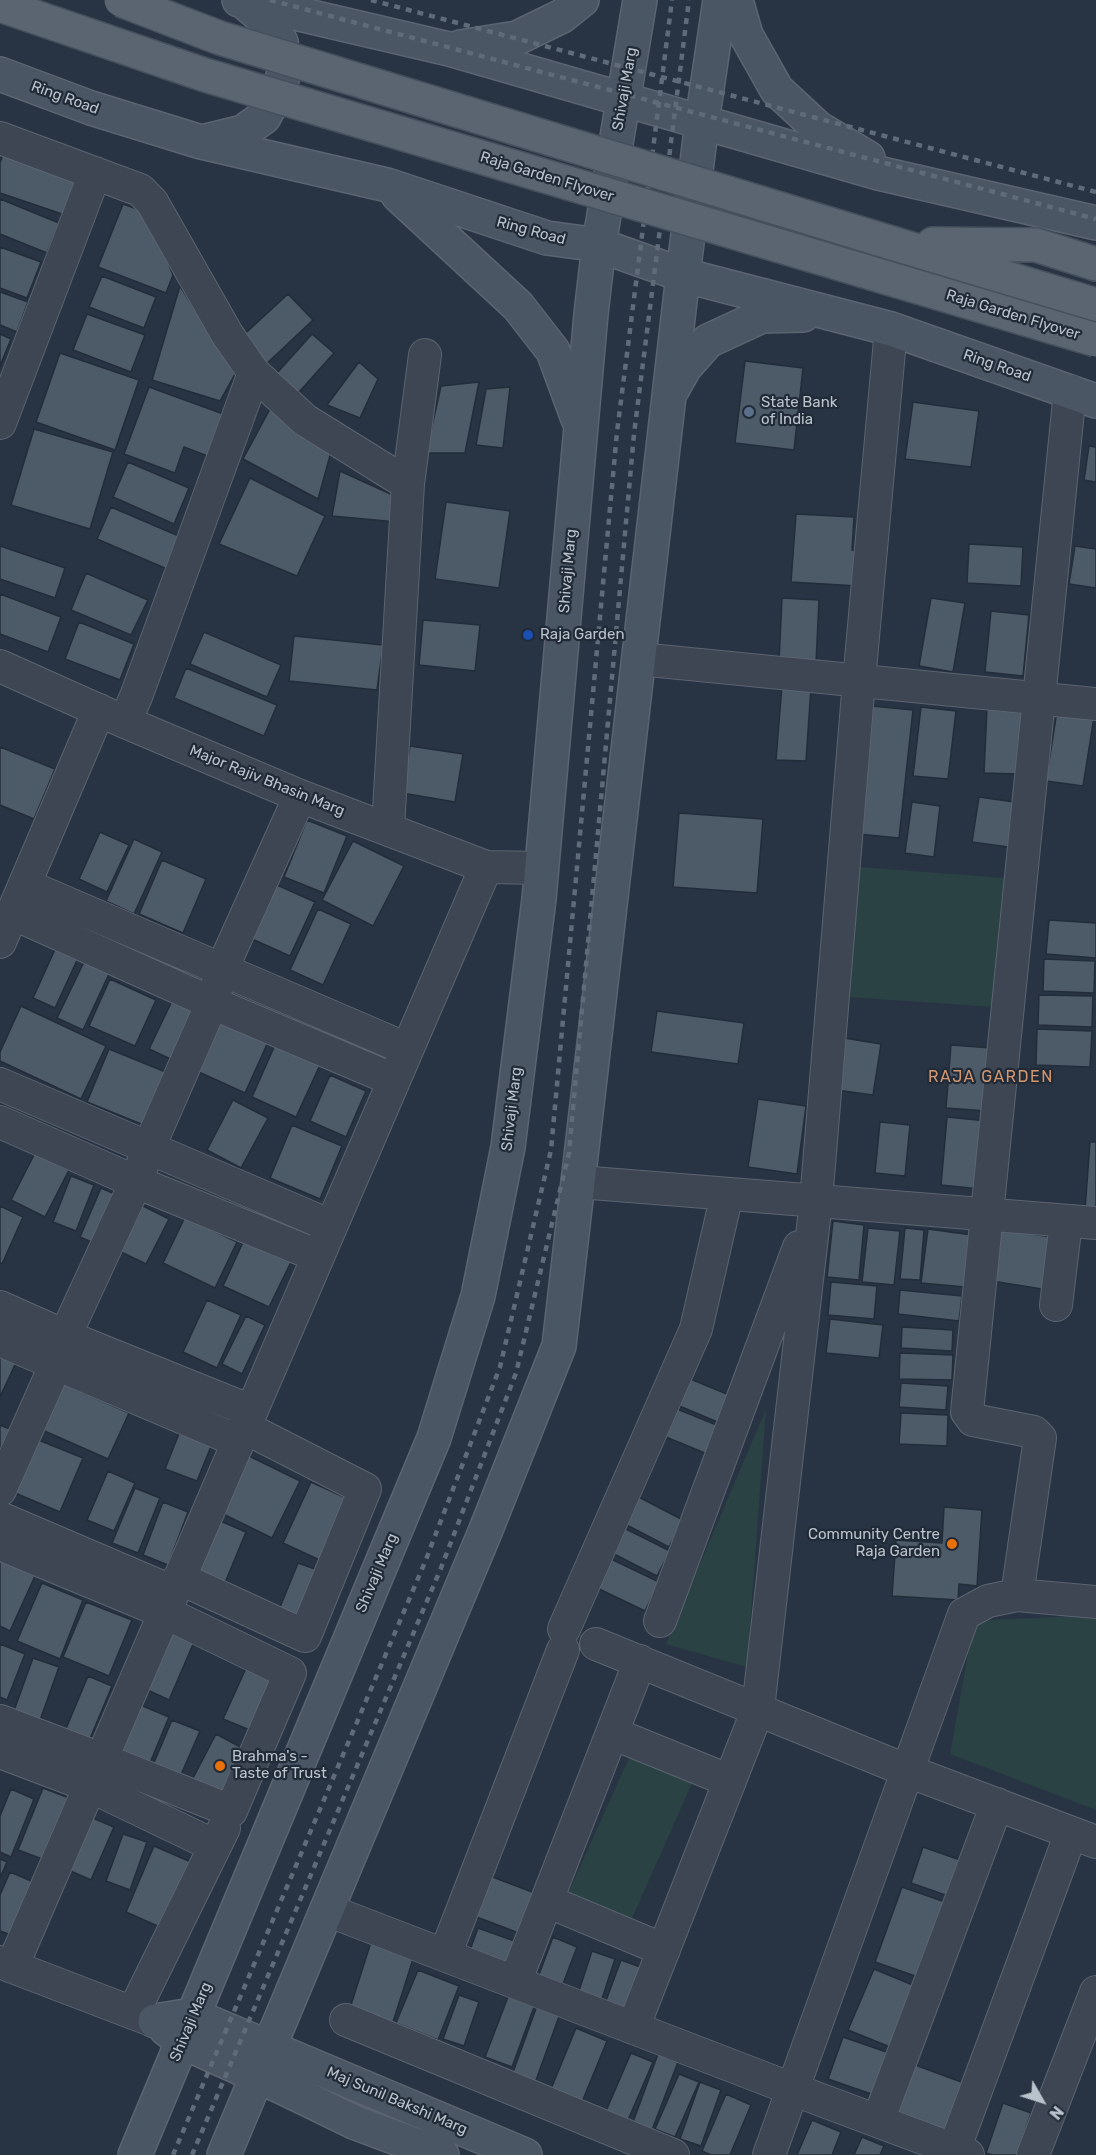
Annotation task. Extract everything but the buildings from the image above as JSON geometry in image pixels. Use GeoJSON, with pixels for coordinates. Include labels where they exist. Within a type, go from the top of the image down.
{"type":"FeatureCollection","features":[{"type":"Feature","properties":{"kind":"main road"},"geometry":{"type":"LineString","coordinates":[[121,0],[232,41],[1096,305]]}},
{"type":"Feature","properties":{"kind":"main road"},"geometry":{"type":"LineString","coordinates":[[241,0],[449,49],[878,173],[1096,223]]}},
{"type":"Feature","properties":{"kind":"main road"},"geometry":{"type":"LineString","coordinates":[[201,142],[243,132],[264,117],[280,87],[285,68],[281,42],[263,18],[241,0]]}},
{"type":"Feature","properties":{"kind":"main road"},"geometry":{"type":"LineString","coordinates":[[449,49],[517,38],[562,16],[582,0]]}},
{"type":"Feature","properties":{"kind":"main road","name":"Shivaji Marg"},"geometry":{"type":"LineString","coordinates":[[135,2155],[434,1438],[475,1307],[508,1147],[541,868],[599,245],[640,0]]}},
{"type":"Feature","properties":{"kind":"main road"},"geometry":{"type":"LineString","coordinates":[[224,2155],[485,1532],[559,1346],[682,275],[720,0]]}},
{"type":"Feature","properties":{"kind":"main road"},"geometry":{"type":"LineString","coordinates":[[736,0],[746,35],[777,90],[818,128],[905,179]]}},
{"type":"Feature","properties":{"kind":"main road","name":"Raja Garden Flyover"},"geometry":{"type":"LineString","coordinates":[[0,5],[205,75],[1082,336],[1096,348]]}},
{"type":"Feature","properties":{"kind":"main road","name":"Ring Road"},"geometry":{"type":"LineString","coordinates":[[0,74],[91,108],[201,142],[387,185],[547,238],[599,245],[682,275],[891,329],[1083,396]]}},
{"type":"Feature","properties":{"kind":"main road"},"geometry":{"type":"LineString","coordinates":[[387,185],[518,306],[553,351],[581,426]]}},
{"type":"Feature","properties":{"kind":"main road"},"geometry":{"type":"LineString","coordinates":[[895,244],[1036,245],[1096,264]]}},
{"type":"Feature","properties":{"kind":"main road"},"geometry":{"type":"LineString","coordinates":[[670,394],[685,367],[708,341],[762,316],[831,314]]}},
{"type":"Feature","properties":{"kind":"main road"},"geometry":{"type":"LineString","coordinates":[[144,2017],[187,2029],[263,2061],[356,2123],[442,2155]]}},
{"type":"Feature","properties":{"kind":"main road","name":"Maj Sunil Bakshi Marg"},"geometry":{"type":"LineString","coordinates":[[263,2061],[525,2155]]}},
{"type":"Feature","properties":{"kind":"street"},"geometry":{"type":"LineString","coordinates":[[0,138],[134,186],[152,202],[228,334],[255,374],[305,420],[408,484]]}},
{"type":"Feature","properties":{"kind":"street"},"geometry":{"type":"LineString","coordinates":[[0,423],[95,173]]}},
{"type":"Feature","properties":{"kind":"street"},"geometry":{"type":"LineString","coordinates":[[633,2028],[758,1709],[816,1201],[891,329]]}},
{"type":"Feature","properties":{"kind":"street"},"geometry":{"type":"LineString","coordinates":[[388,828],[408,484],[425,355]]}},
{"type":"Feature","properties":{"kind":"street"},"geometry":{"type":"LineString","coordinates":[[0,942],[25,885],[112,716],[137,694],[255,374]]}},
{"type":"Feature","properties":{"kind":"street"},"geometry":{"type":"LineString","coordinates":[[1017,1595],[1040,1438],[1030,1431],[973,1420],[967,1412],[1039,698],[1083,396]]}},
{"type":"Feature","properties":{"kind":"street"},"geometry":{"type":"LineString","coordinates":[[639,659],[1096,704]]}},
{"type":"Feature","properties":{"kind":"street","name":"Major Rajiv Bhasin Marg"},"geometry":{"type":"LineString","coordinates":[[0,667],[300,796],[486,867],[541,868]]}},
{"type":"Feature","properties":{"kind":"street"},"geometry":{"type":"LineString","coordinates":[[0,1490],[136,1182],[149,1146],[212,1003],[222,969],[300,796]]}},
{"type":"Feature","properties":{"kind":"street"},"geometry":{"type":"LineString","coordinates":[[0,1340],[60,1350],[244,1426],[365,1489],[306,1636],[144,2017],[6,1964],[95,1772],[244,1426],[486,867]]}},
{"type":"Feature","properties":{"kind":"street"},"geometry":{"type":"LineString","coordinates":[[25,885],[407,1049]]}},
{"type":"Feature","properties":{"kind":"street"},"geometry":{"type":"LineString","coordinates":[[12,913],[212,1003],[394,1080]]}},
{"type":"Feature","properties":{"kind":"street"},"geometry":{"type":"LineString","coordinates":[[0,1084],[331,1226]]}},
{"type":"Feature","properties":{"kind":"street"},"geometry":{"type":"LineString","coordinates":[[0,1122],[136,1182],[318,1256]]}},
{"type":"Feature","properties":{"kind":"street"},"geometry":{"type":"LineString","coordinates":[[579,1182],[1081,1222],[1056,1305]]}},
{"type":"Feature","properties":{"kind":"street"},"geometry":{"type":"LineString","coordinates":[[445,1956],[563,1639],[696,1329],[727,1194]]}},
{"type":"Feature","properties":{"kind":"street"},"geometry":{"type":"LineString","coordinates":[[660,1621],[816,1201]]}},
{"type":"Feature","properties":{"kind":"street"},"geometry":{"type":"LineString","coordinates":[[0,1307],[60,1350]]}},
{"type":"Feature","properties":{"kind":"street"},"geometry":{"type":"LineString","coordinates":[[0,1518],[172,1594],[290,1673]]}},
{"type":"Feature","properties":{"kind":"street"},"geometry":{"type":"LineString","coordinates":[[0,1544],[306,1636]]}},
{"type":"Feature","properties":{"kind":"street"},"geometry":{"type":"LineString","coordinates":[[769,2155],[964,1614],[988,1601],[1017,1595],[1096,1602]]}},
{"type":"Feature","properties":{"kind":"street"},"geometry":{"type":"LineString","coordinates":[[327,1910],[961,2152],[1084,1838],[908,1771],[596,1644]]}},
{"type":"Feature","properties":{"kind":"street"},"geometry":{"type":"LineString","coordinates":[[514,1982],[640,1661]]}},
{"type":"Feature","properties":{"kind":"street"},"geometry":{"type":"LineString","coordinates":[[0,1721],[95,1772],[215,1846]]}},
{"type":"Feature","properties":{"kind":"street"},"geometry":{"type":"LineString","coordinates":[[612,1732],[730,1781]]}},
{"type":"Feature","properties":{"kind":"street"},"geometry":{"type":"LineString","coordinates":[[0,1752],[95,1772],[231,1811]]}},
{"type":"Feature","properties":{"kind":"street"},"geometry":{"type":"LineString","coordinates":[[878,2121],[997,1804]]}},
{"type":"Feature","properties":{"kind":"street"},"geometry":{"type":"LineString","coordinates":[[547,1901],[664,1950]]}},
{"type":"Feature","properties":{"kind":"street"},"geometry":{"type":"LineString","coordinates":[[1033,2155],[1096,1992]]}},
{"type":"Feature","properties":{"kind":"street"},"geometry":{"type":"LineString","coordinates":[[346,2020],[673,2155]]}},
{"type":"Feature","properties":{"kind":"green space"},"geometry":{"type":"Polygon","coordinates":[[[859,867],[1005,878],[995,1007],[848,997],[859,867]]]}},
{"type":"Feature","properties":{"kind":"green space"},"geometry":{"type":"Polygon","coordinates":[[[766,1409],[747,1667],[666,1644],[766,1409]]]}},
{"type":"Feature","properties":{"kind":"green space"},"geometry":{"type":"Polygon","coordinates":[[[1096,1615],[1096,1810],[950,1754],[974,1621],[1096,1615]]]}},
{"type":"Feature","properties":{"kind":"green space"},"geometry":{"type":"Polygon","coordinates":[[[632,1751],[694,1779],[630,1923],[567,1896],[632,1751]]]}},
{"type":"Feature","properties":{"kind":"railway"},"geometry":{"type":"LineString","coordinates":[[270,0],[1096,219]]}},
{"type":"Feature","properties":{"kind":"railway"},"geometry":{"type":"LineString","coordinates":[[371,0],[1096,192]]}},
{"type":"Feature","properties":{"kind":"railway"},"geometry":{"type":"LineString","coordinates":[[173,2155],[425,1562],[500,1367],[551,1150],[617,432],[672,0]]}},
{"type":"Feature","properties":{"kind":"railway"},"geometry":{"type":"LineString","coordinates":[[192,2155],[441,1568],[516,1373],[569,1153],[634,434],[689,0]]}},
{"type":"Feature","properties":{"kind":"place","name":"State Bank of India"},"geometry":{"type":"Point","coordinates":[749,412]}},
{"type":"Feature","properties":{"kind":"place","name":"Raja Garden"},"geometry":{"type":"Point","coordinates":[528,635]}},
{"type":"Feature","properties":{"kind":"place","name":"Community Centre Raja Garden"},"geometry":{"type":"Point","coordinates":[952,1544]}},
{"type":"Feature","properties":{"kind":"place","name":"Brahma's - Taste of Trust"},"geometry":{"type":"Point","coordinates":[220,1766]}},
{"type":"Feature","properties":{"kind":"district","name":"RAJA GARDEN"},"geometry":{"type":"Point","coordinates":[991,1077]}}]}
